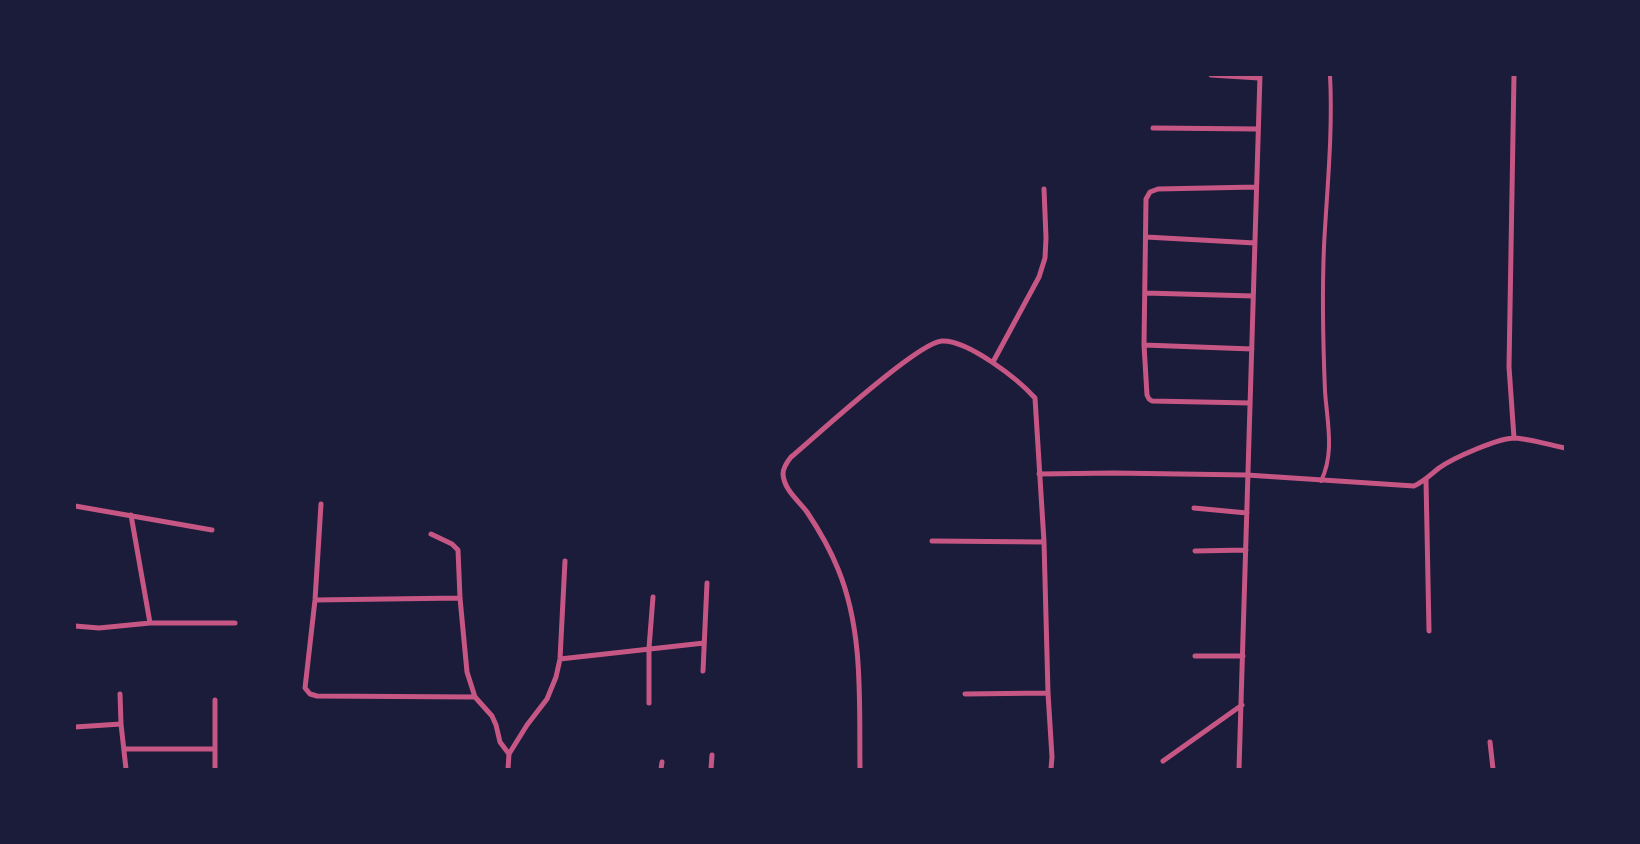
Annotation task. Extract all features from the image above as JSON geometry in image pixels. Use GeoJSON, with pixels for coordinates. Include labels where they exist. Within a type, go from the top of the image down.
{"type":"FeatureCollection","features":[{"type":"Feature","properties":{"kind":"street"},"geometry":{"type":"LineString","coordinates":[[1211,75],[1260,76],[1239,769]]}},
{"type":"Feature","properties":{"kind":"street"},"geometry":{"type":"LineString","coordinates":[[1514,75],[1509,367],[1514,438]]}},
{"type":"Feature","properties":{"kind":"street"},"geometry":{"type":"LineString","coordinates":[[1153,128],[1258,129]]}},
{"type":"Feature","properties":{"kind":"street"},"geometry":{"type":"LineString","coordinates":[[1250,403],[1152,401],[1149,399],[1147,395],[1144,345],[1146,199],[1150,192],[1158,189],[1256,187]]}},
{"type":"Feature","properties":{"kind":"street"},"geometry":{"type":"LineString","coordinates":[[993,362],[1039,277],[1045,258],[1044,189]]}},
{"type":"Feature","properties":{"kind":"street"},"geometry":{"type":"LineString","coordinates":[[1146,237],[1254,243]]}},
{"type":"Feature","properties":{"kind":"street"},"geometry":{"type":"LineString","coordinates":[[1145,293],[1253,296]]}},
{"type":"Feature","properties":{"kind":"street"},"geometry":{"type":"LineString","coordinates":[[860,769],[858,665],[853,616],[843,581],[831,551],[807,512],[786,486],[783,471],[790,457],[892,372],[922,350],[940,341],[955,342],[993,362],[1026,387],[1035,398],[1044,542],[1051,769]]}},
{"type":"Feature","properties":{"kind":"street"},"geometry":{"type":"LineString","coordinates":[[1144,345],[1252,349]]}},
{"type":"Feature","properties":{"kind":"street"},"geometry":{"type":"LineString","coordinates":[[1039,474],[1247,475],[1414,486],[1426,480],[1439,468],[1493,443],[1514,438],[1565,448]]}},
{"type":"Feature","properties":{"kind":"street"},"geometry":{"type":"LineString","coordinates":[[1426,480],[1429,631]]}},
{"type":"Feature","properties":{"kind":"street"},"geometry":{"type":"LineString","coordinates":[[321,504],[315,600],[305,688],[310,694],[317,696],[475,697]]}},
{"type":"Feature","properties":{"kind":"street"},"geometry":{"type":"LineString","coordinates":[[75,506],[212,530]]}},
{"type":"Feature","properties":{"kind":"street"},"geometry":{"type":"LineString","coordinates":[[1194,508],[1247,513]]}},
{"type":"Feature","properties":{"kind":"street"},"geometry":{"type":"LineString","coordinates":[[131,515],[150,623]]}},
{"type":"Feature","properties":{"kind":"street"},"geometry":{"type":"LineString","coordinates":[[431,534],[452,544],[458,550],[460,598],[467,672],[475,697],[492,716],[500,742],[509,754]]}},
{"type":"Feature","properties":{"kind":"street"},"geometry":{"type":"LineString","coordinates":[[932,541],[1044,542]]}},
{"type":"Feature","properties":{"kind":"street"},"geometry":{"type":"LineString","coordinates":[[1195,551],[1246,550]]}},
{"type":"Feature","properties":{"kind":"street"},"geometry":{"type":"LineString","coordinates":[[508,769],[509,754],[527,725],[547,700],[556,678],[560,659],[565,561]]}},
{"type":"Feature","properties":{"kind":"street"},"geometry":{"type":"LineString","coordinates":[[703,671],[707,583]]}},
{"type":"Feature","properties":{"kind":"street"},"geometry":{"type":"LineString","coordinates":[[649,703],[649,648],[653,597]]}},
{"type":"Feature","properties":{"kind":"street"},"geometry":{"type":"LineString","coordinates":[[315,600],[460,598]]}},
{"type":"Feature","properties":{"kind":"street"},"geometry":{"type":"LineString","coordinates":[[75,626],[99,628],[150,623],[235,623]]}},
{"type":"Feature","properties":{"kind":"street"},"geometry":{"type":"LineString","coordinates":[[560,659],[704,643]]}},
{"type":"Feature","properties":{"kind":"street"},"geometry":{"type":"LineString","coordinates":[[1195,656],[1243,656]]}},
{"type":"Feature","properties":{"kind":"street"},"geometry":{"type":"LineString","coordinates":[[965,694],[1048,693]]}},
{"type":"Feature","properties":{"kind":"street"},"geometry":{"type":"LineString","coordinates":[[120,694],[126,769]]}},
{"type":"Feature","properties":{"kind":"street"},"geometry":{"type":"LineString","coordinates":[[215,700],[215,769]]}},
{"type":"Feature","properties":{"kind":"street"},"geometry":{"type":"LineString","coordinates":[[1163,762],[1242,705]]}},
{"type":"Feature","properties":{"kind":"street"},"geometry":{"type":"LineString","coordinates":[[75,727],[121,724]]}},
{"type":"Feature","properties":{"kind":"street"},"geometry":{"type":"LineString","coordinates":[[1490,742],[1493,769]]}},
{"type":"Feature","properties":{"kind":"street"},"geometry":{"type":"LineString","coordinates":[[124,749],[214,749]]}},
{"type":"Feature","properties":{"kind":"street"},"geometry":{"type":"LineString","coordinates":[[712,755],[712,769]]}},
{"type":"Feature","properties":{"kind":"street"},"geometry":{"type":"LineString","coordinates":[[661,769],[662,762]]}},
{"type":"Feature","properties":{"kind":"lane"},"geometry":{"type":"LineString","coordinates":[[1320,481],[1327,465],[1329,446],[1323,344],[1324,249],[1332,103],[1330,75]]}}]}
